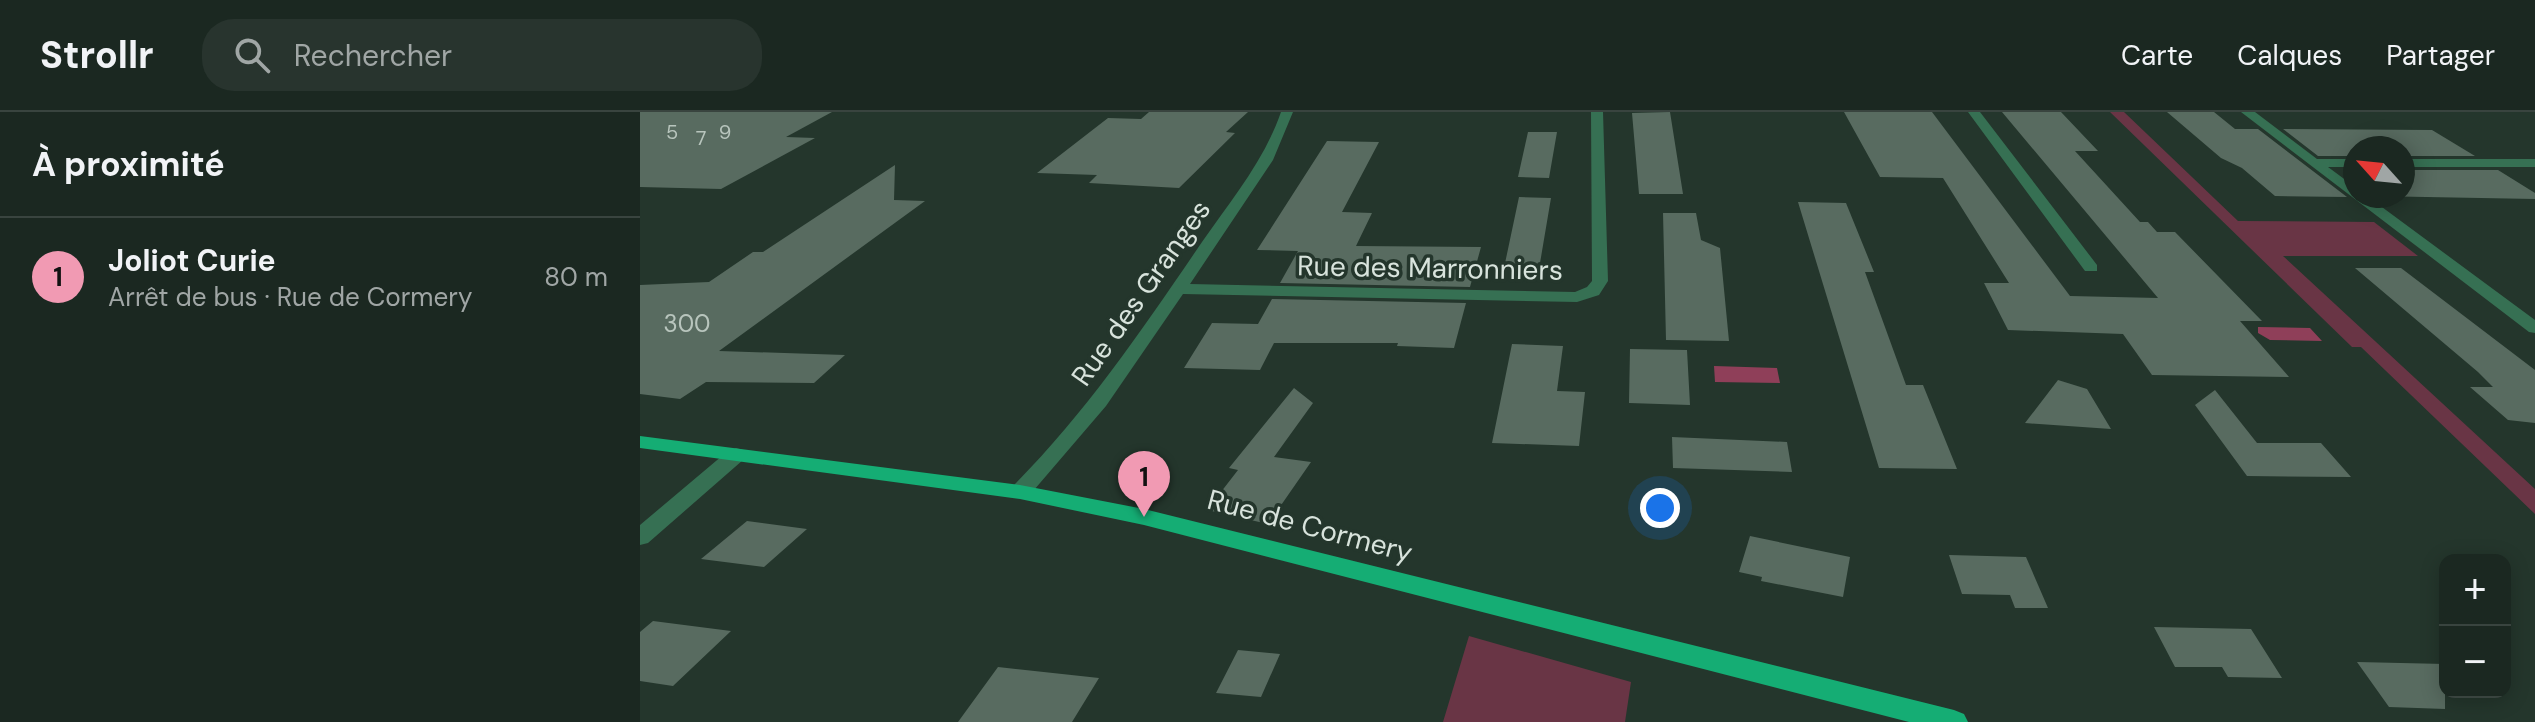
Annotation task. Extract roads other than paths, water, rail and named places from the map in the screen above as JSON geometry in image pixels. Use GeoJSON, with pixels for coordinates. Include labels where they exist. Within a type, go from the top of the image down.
{"type":"FeatureCollection","features":[{"type":"Feature","properties":{"kind":"main road","name":"Rue de Cormery"},"geometry":{"type":"LineString","coordinates":[[640,442],[1020,492],[1183,526],[1954,722]]}},
{"type":"Feature","properties":{"kind":"street","name":"Rue des Granges"},"geometry":{"type":"LineString","coordinates":[[1020,492],[1057,457],[1178,289],[1269,155],[1287,112]]}},
{"type":"Feature","properties":{"kind":"street","name":"Rue des Marronniers"},"geometry":{"type":"LineString","coordinates":[[1178,289],[1577,297],[1593,291],[1600,281],[1597,112]]}},
{"type":"Feature","properties":{"kind":"street"},"geometry":{"type":"LineString","coordinates":[[1974,112],[2091,268]]}},
{"type":"Feature","properties":{"kind":"street"},"geometry":{"type":"LineString","coordinates":[[2247,112],[2343,185]]}},
{"type":"Feature","properties":{"kind":"street"},"geometry":{"type":"LineString","coordinates":[[2314,163],[2343,163]]}},
{"type":"Feature","properties":{"kind":"street"},"geometry":{"type":"LineString","coordinates":[[2415,163],[2535,163]]}},
{"type":"Feature","properties":{"kind":"street"},"geometry":{"type":"LineString","coordinates":[[2374,208],[2535,328]]}},
{"type":"Feature","properties":{"kind":"street"},"geometry":{"type":"LineString","coordinates":[[648,530],[736,455]]}},
{"type":"Feature","properties":{"kind":"place","name":"Joliot Curie"},"geometry":{"type":"Point","coordinates":[1144,517]}}]}
